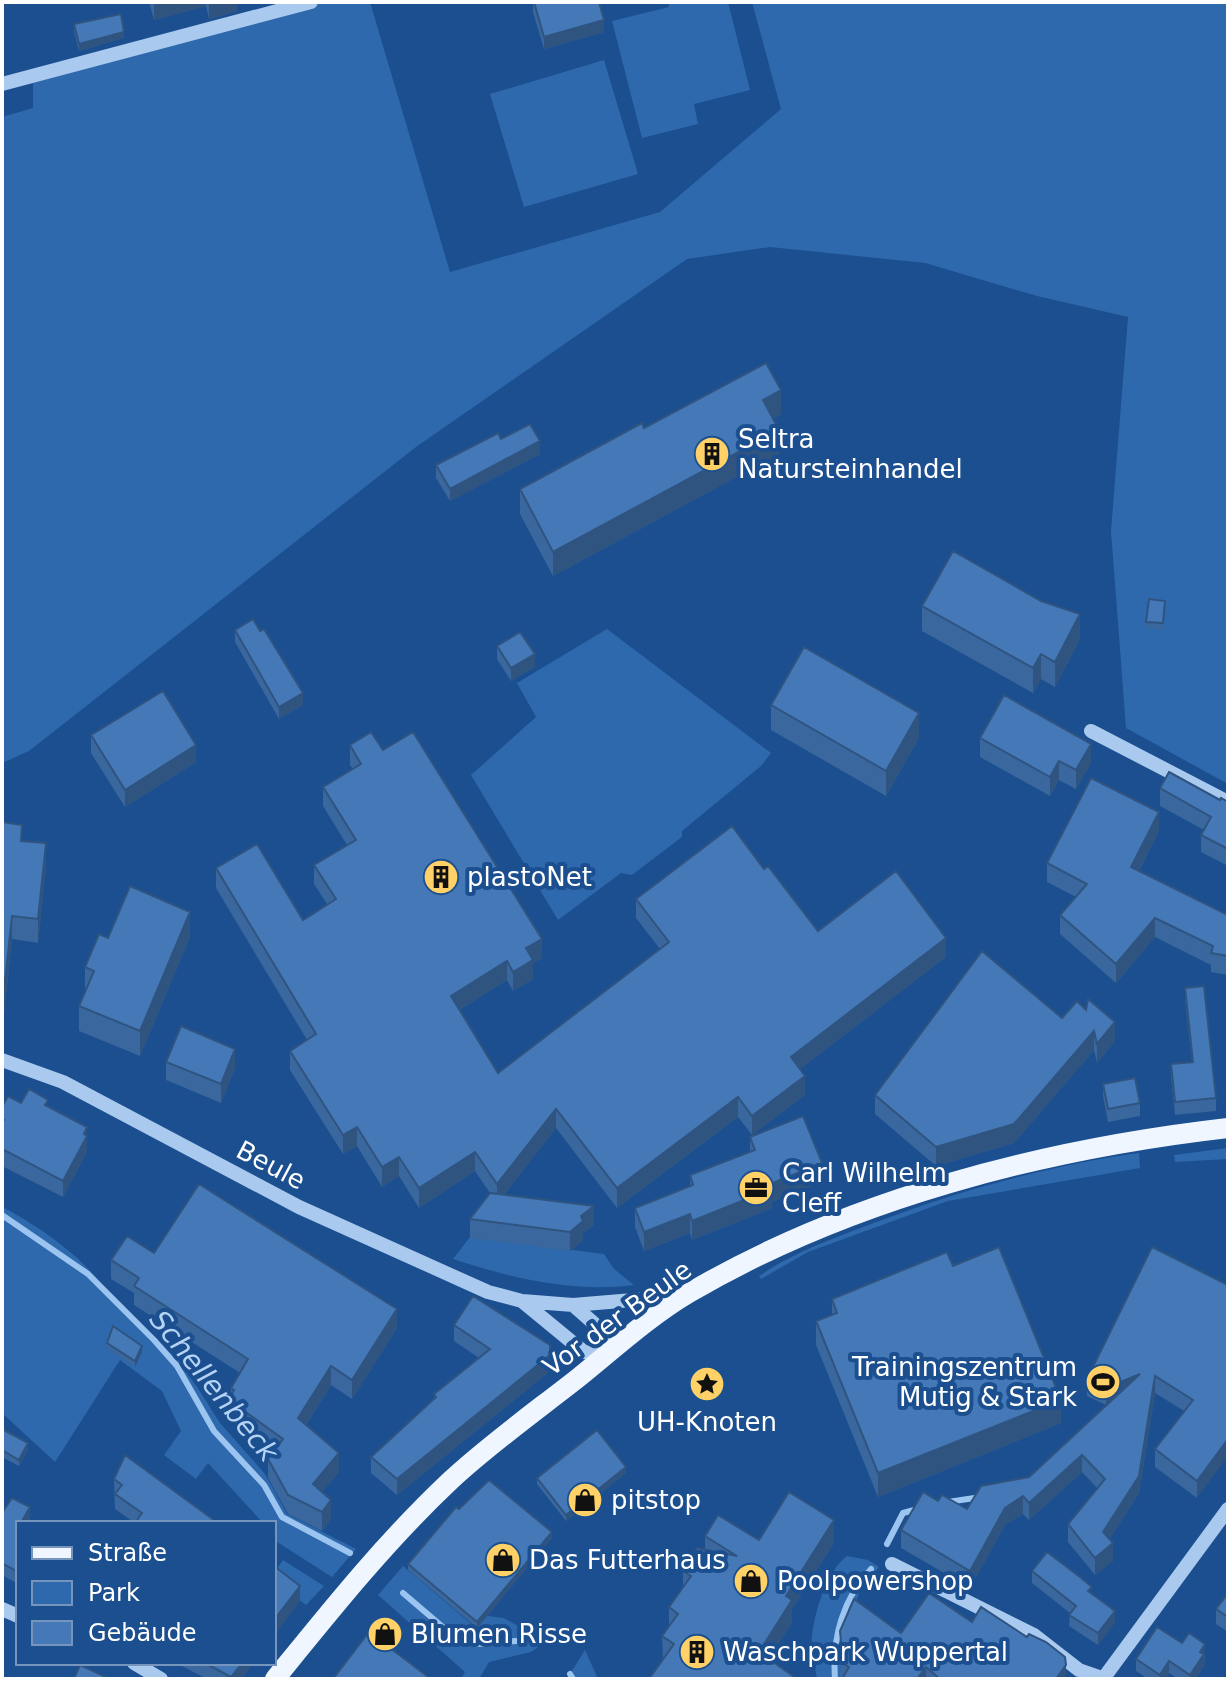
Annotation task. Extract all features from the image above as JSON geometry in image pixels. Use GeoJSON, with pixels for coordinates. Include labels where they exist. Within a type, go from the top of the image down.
{"type":"FeatureCollection","features":[{"type":"Feature","properties":{"kind":"main road","name":"Vor der Beule"},"geometry":{"type":"LineString","coordinates":[[275,1679],[345,1592],[422,1509],[476,1459],[685,1295],[797,1238],[852,1217],[1031,1160],[1098,1146],[1228,1128]]}},
{"type":"Feature","properties":{"kind":"street"},"geometry":{"type":"LineString","coordinates":[[2,84],[311,2]]}},
{"type":"Feature","properties":{"kind":"street"},"geometry":{"type":"LineString","coordinates":[[1091,731],[1228,802]]}},
{"type":"Feature","properties":{"kind":"street","name":"Beule"},"geometry":{"type":"LineString","coordinates":[[2,1060],[63,1082],[299,1207],[488,1292],[522,1301],[573,1305],[685,1295]]}},
{"type":"Feature","properties":{"kind":"street","name":"Beule"},"geometry":{"type":"LineString","coordinates":[[522,1301],[584,1352],[608,1354]]}},
{"type":"Feature","properties":{"kind":"street"},"geometry":{"type":"LineString","coordinates":[[573,1305],[598,1327],[608,1354]]}},
{"type":"Feature","properties":{"kind":"street"},"geometry":{"type":"LineString","coordinates":[[892,1564],[1034,1635],[1079,1670],[1104,1679],[1228,1509]]}},
{"type":"Feature","properties":{"kind":"street"},"geometry":{"type":"LineString","coordinates":[[137,1665],[161,1679]]}},
{"type":"Feature","properties":{"kind":"green space"},"geometry":{"type":"Polygon","coordinates":[[[323,2],[370,2],[450,272],[660,212],[781,109],[752,2],[1228,2],[1228,784],[1126,728],[1111,531],[1128,317],[1037,296],[925,263],[770,247],[687,259],[416,447],[29,751],[2,763],[2,117],[33,108],[33,83],[323,2]]]}},
{"type":"Feature","properties":{"kind":"green space"},"geometry":{"type":"Polygon","coordinates":[[[668,2],[728,2],[750,90],[694,104],[698,124],[642,138],[612,21],[669,7],[668,2]]]}},
{"type":"Feature","properties":{"kind":"green space"},"geometry":{"type":"Polygon","coordinates":[[[604,60],[638,174],[524,207],[490,94],[604,60]]]}},
{"type":"Feature","properties":{"kind":"green space"},"geometry":{"type":"Polygon","coordinates":[[[607,629],[771,753],[761,766],[682,831],[682,837],[632,875],[621,873],[558,920],[471,775],[536,717],[517,683],[607,629]]]}},
{"type":"Feature","properties":{"kind":"green space"},"geometry":{"type":"Polygon","coordinates":[[[1228,1148],[1228,1159],[1175,1162],[1174,1155],[1228,1148]]]}},
{"type":"Feature","properties":{"kind":"green space"},"geometry":{"type":"Polygon","coordinates":[[[1139,1153],[1140,1168],[948,1201],[808,1252],[761,1279],[759,1276],[814,1247],[937,1201],[1037,1172],[1139,1153]]]}},
{"type":"Feature","properties":{"kind":"green space"},"geometry":{"type":"Polygon","coordinates":[[[2,1207],[43,1232],[85,1265],[104,1288],[183,1365],[220,1423],[265,1474],[287,1514],[356,1549],[332,1577],[276,1541],[276,1521],[261,1521],[208,1463],[196,1479],[164,1455],[181,1431],[162,1391],[120,1360],[55,1462],[2,1413],[2,1207]]]}},
{"type":"Feature","properties":{"kind":"green space"},"geometry":{"type":"Polygon","coordinates":[[[470,1237],[604,1254],[614,1269],[634,1285],[588,1287],[542,1282],[453,1259],[470,1237]]]}},
{"type":"Feature","properties":{"kind":"green space"},"geometry":{"type":"Polygon","coordinates":[[[847,1556],[868,1560],[879,1567],[860,1591],[839,1646],[844,1679],[817,1679],[812,1651],[816,1614],[828,1581],[847,1556]]]}},
{"type":"Feature","properties":{"kind":"green space"},"geometry":{"type":"Polygon","coordinates":[[[283,1560],[324,1586],[306,1605],[276,1582],[276,1570],[283,1560]]]}},
{"type":"Feature","properties":{"kind":"green space"},"geometry":{"type":"Polygon","coordinates":[[[403,1566],[476,1628],[487,1616],[504,1618],[546,1642],[531,1652],[489,1662],[479,1679],[461,1679],[465,1672],[378,1595],[403,1566]]]}},
{"type":"Feature","properties":{"kind":"green space"},"geometry":{"type":"Polygon","coordinates":[[[585,1650],[598,1679],[569,1679],[568,1677],[585,1650]]]}},
{"type":"Feature","properties":{"kind":"building"},"geometry":{"type":"Polygon","coordinates":[[[534,2],[599,2],[604,20],[544,37],[534,2]]]}},
{"type":"Feature","properties":{"kind":"building"},"geometry":{"type":"Polygon","coordinates":[[[121,14],[124,32],[79,44],[74,24],[121,14]]]}},
{"type":"Feature","properties":{"kind":"building"},"geometry":{"type":"Polygon","coordinates":[[[766,363],[781,390],[763,400],[779,430],[553,552],[520,489],[642,423],[644,428],[766,363]]]}},
{"type":"Feature","properties":{"kind":"building"},"geometry":{"type":"Polygon","coordinates":[[[530,424],[540,441],[450,489],[436,465],[498,433],[501,439],[530,424]]]}},
{"type":"Feature","properties":{"kind":"building"},"geometry":{"type":"Polygon","coordinates":[[[953,551],[1041,601],[1080,614],[1055,662],[1041,654],[1033,668],[922,606],[953,551]]]}},
{"type":"Feature","properties":{"kind":"building"},"geometry":{"type":"Polygon","coordinates":[[[1149,599],[1165,601],[1163,623],[1146,622],[1149,599]]]}},
{"type":"Feature","properties":{"kind":"building"},"geometry":{"type":"Polygon","coordinates":[[[253,619],[260,631],[264,629],[303,693],[279,707],[235,630],[253,619]]]}},
{"type":"Feature","properties":{"kind":"building"},"geometry":{"type":"Polygon","coordinates":[[[520,632],[535,654],[511,668],[497,646],[520,632]]]}},
{"type":"Feature","properties":{"kind":"building"},"geometry":{"type":"Polygon","coordinates":[[[804,647],[919,713],[886,771],[771,705],[804,647]]]}},
{"type":"Feature","properties":{"kind":"building"},"geometry":{"type":"Polygon","coordinates":[[[163,691],[196,745],[125,790],[91,735],[163,691]]]}},
{"type":"Feature","properties":{"kind":"building"},"geometry":{"type":"Polygon","coordinates":[[[1004,695],[1091,744],[1076,770],[1059,761],[1050,777],[980,738],[1004,695]]]}},
{"type":"Feature","properties":{"kind":"building"},"geometry":{"type":"Polygon","coordinates":[[[371,732],[383,750],[413,732],[542,939],[526,948],[533,960],[513,972],[507,961],[451,996],[498,1073],[669,942],[636,899],[732,826],[764,869],[768,866],[818,931],[896,871],[946,938],[791,1057],[805,1076],[752,1116],[738,1097],[617,1188],[556,1109],[497,1184],[475,1152],[419,1188],[399,1157],[382,1167],[357,1127],[343,1135],[290,1051],[316,1034],[216,868],[257,844],[303,920],[336,899],[314,865],[356,840],[323,787],[361,764],[350,745],[371,732]]]}},
{"type":"Feature","properties":{"kind":"building"},"geometry":{"type":"Polygon","coordinates":[[[1169,772],[1228,802],[1228,849],[1201,835],[1211,817],[1160,788],[1169,772]]]}},
{"type":"Feature","properties":{"kind":"building"},"geometry":{"type":"Polygon","coordinates":[[[1091,778],[1159,812],[1131,867],[1228,915],[1228,956],[1211,953],[1213,946],[1155,918],[1116,964],[1060,915],[1087,884],[1047,863],[1091,778]]]}},
{"type":"Feature","properties":{"kind":"building"},"geometry":{"type":"Polygon","coordinates":[[[2,822],[22,825],[21,841],[46,843],[38,919],[12,916],[4,990],[2,990],[2,822]]]}},
{"type":"Feature","properties":{"kind":"building"},"geometry":{"type":"Polygon","coordinates":[[[130,886],[190,912],[140,1031],[79,1006],[94,971],[85,967],[99,934],[108,938],[130,886]]]}},
{"type":"Feature","properties":{"kind":"building"},"geometry":{"type":"Polygon","coordinates":[[[982,951],[1062,1018],[1077,1001],[1086,1010],[1088,999],[1115,1022],[1097,1044],[1094,1031],[1014,1124],[936,1147],[875,1095],[982,951]]]}},
{"type":"Feature","properties":{"kind":"building"},"geometry":{"type":"Polygon","coordinates":[[[1204,986],[1216,1098],[1175,1102],[1171,1064],[1193,1062],[1185,988],[1204,986]]]}},
{"type":"Feature","properties":{"kind":"building"},"geometry":{"type":"Polygon","coordinates":[[[181,1026],[235,1049],[221,1084],[166,1062],[181,1026]]]}},
{"type":"Feature","properties":{"kind":"building"},"geometry":{"type":"Polygon","coordinates":[[[1135,1078],[1140,1103],[1108,1109],[1103,1084],[1135,1078]]]}},
{"type":"Feature","properties":{"kind":"building"},"geometry":{"type":"Polygon","coordinates":[[[29,1089],[48,1100],[45,1105],[87,1127],[84,1134],[87,1136],[63,1181],[2,1149],[2,1107],[8,1096],[21,1103],[29,1089]]]}},
{"type":"Feature","properties":{"kind":"building"},"geometry":{"type":"Polygon","coordinates":[[[803,1116],[822,1163],[770,1184],[772,1189],[692,1221],[690,1214],[644,1232],[635,1208],[693,1185],[690,1175],[755,1150],[750,1137],[803,1116]]]}},
{"type":"Feature","properties":{"kind":"building"},"geometry":{"type":"Polygon","coordinates":[[[199,1184],[397,1309],[352,1380],[331,1366],[298,1418],[339,1453],[313,1484],[331,1500],[322,1512],[288,1495],[268,1459],[283,1439],[229,1400],[234,1390],[231,1388],[248,1359],[134,1286],[139,1278],[111,1260],[127,1236],[154,1253],[199,1184]]]}},
{"type":"Feature","properties":{"kind":"building"},"geometry":{"type":"Polygon","coordinates":[[[490,1193],[594,1206],[581,1216],[583,1221],[570,1232],[470,1219],[490,1193]]]}},
{"type":"Feature","properties":{"kind":"building"},"geometry":{"type":"Polygon","coordinates":[[[999,1247],[1061,1400],[878,1473],[816,1321],[837,1313],[832,1299],[947,1252],[953,1266],[999,1247]]]}},
{"type":"Feature","properties":{"kind":"building"},"geometry":{"type":"Polygon","coordinates":[[[1152,1247],[1228,1285],[1228,1439],[1197,1481],[1155,1449],[1193,1400],[1155,1376],[1139,1476],[1103,1532],[1113,1543],[1095,1558],[1068,1524],[1105,1479],[1082,1455],[1029,1503],[1023,1496],[1005,1508],[970,1571],[901,1530],[923,1492],[938,1501],[942,1495],[967,1509],[981,1486],[1029,1477],[1140,1374],[1106,1388],[1087,1379],[1152,1247]]]}},
{"type":"Feature","properties":{"kind":"building"},"geometry":{"type":"Polygon","coordinates":[[[473,1296],[550,1345],[550,1355],[397,1479],[371,1457],[436,1397],[434,1394],[490,1349],[454,1325],[473,1296]]]}},
{"type":"Feature","properties":{"kind":"building"},"geometry":{"type":"Polygon","coordinates":[[[113,1326],[142,1346],[135,1361],[107,1343],[113,1326]]]}},
{"type":"Feature","properties":{"kind":"building"},"geometry":{"type":"Polygon","coordinates":[[[2,1429],[28,1443],[19,1460],[2,1450],[2,1429]]]}},
{"type":"Feature","properties":{"kind":"building"},"geometry":{"type":"Polygon","coordinates":[[[597,1430],[626,1467],[566,1515],[537,1478],[597,1430]]]}},
{"type":"Feature","properties":{"kind":"building"},"geometry":{"type":"Polygon","coordinates":[[[125,1455],[215,1521],[136,1521],[142,1513],[115,1494],[122,1485],[114,1479],[125,1455]]]}},
{"type":"Feature","properties":{"kind":"building"},"geometry":{"type":"Polygon","coordinates":[[[489,1480],[552,1532],[477,1622],[408,1564],[456,1507],[459,1509],[489,1480]]]}},
{"type":"Feature","properties":{"kind":"building"},"geometry":{"type":"Polygon","coordinates":[[[789,1492],[834,1520],[786,1596],[792,1600],[759,1652],[797,1679],[649,1679],[674,1644],[662,1636],[678,1614],[669,1607],[691,1576],[683,1571],[697,1548],[737,1556],[705,1536],[718,1515],[759,1540],[789,1492]]]}},
{"type":"Feature","properties":{"kind":"building"},"geometry":{"type":"Polygon","coordinates":[[[12,1498],[30,1507],[22,1521],[16,1521],[16,1571],[2,1563],[2,1513],[12,1498]]]}},
{"type":"Feature","properties":{"kind":"building"},"geometry":{"type":"Polygon","coordinates":[[[1047,1552],[1092,1587],[1088,1591],[1115,1611],[1098,1633],[1069,1615],[1076,1606],[1032,1571],[1047,1552]]]}},
{"type":"Feature","properties":{"kind":"building"},"geometry":{"type":"Polygon","coordinates":[[[276,1568],[300,1586],[276,1617],[276,1568]]]}},
{"type":"Feature","properties":{"kind":"building"},"geometry":{"type":"Polygon","coordinates":[[[929,1593],[972,1622],[981,1607],[1027,1637],[1029,1634],[1046,1642],[1065,1657],[1066,1665],[1056,1679],[940,1679],[926,1667],[917,1679],[842,1679],[849,1667],[843,1663],[840,1631],[854,1599],[901,1633],[929,1593]]]}},
{"type":"Feature","properties":{"kind":"building"},"geometry":{"type":"Polygon","coordinates":[[[1228,1597],[1228,1617],[1216,1609],[1228,1597]]]}},
{"type":"Feature","properties":{"kind":"building"},"geometry":{"type":"Polygon","coordinates":[[[1157,1627],[1182,1643],[1189,1633],[1205,1644],[1200,1652],[1204,1654],[1190,1675],[1169,1661],[1160,1675],[1136,1659],[1157,1627]]]}},
{"type":"Feature","properties":{"kind":"building"},"geometry":{"type":"Polygon","coordinates":[[[369,1632],[431,1679],[333,1679],[369,1632]]]}},
{"type":"Feature","properties":{"kind":"building"},"geometry":{"type":"Polygon","coordinates":[[[80,1665],[108,1678],[108,1679],[74,1679],[80,1665]]]}},
{"type":"Feature","properties":{"kind":"building"},"geometry":{"type":"Polygon","coordinates":[[[209,1665],[240,1665],[231,1677],[209,1665]]]}},
{"type":"Feature","properties":{"kind":"waterway","name":"Schellenbeck"},"geometry":{"type":"LineString","coordinates":[[2,1215],[88,1274],[154,1340],[177,1366],[214,1431],[264,1485],[282,1517],[350,1553]]}},
{"type":"Feature","properties":{"kind":"waterway"},"geometry":{"type":"LineString","coordinates":[[948,1502],[981,1497]]}},
{"type":"Feature","properties":{"kind":"waterway"},"geometry":{"type":"LineString","coordinates":[[887,1544],[903,1513],[918,1509]]}},
{"type":"Feature","properties":{"kind":"waterway"},"geometry":{"type":"LineString","coordinates":[[835,1679],[835,1649],[841,1620],[853,1593],[871,1569]]}},
{"type":"Feature","properties":{"kind":"waterway","name":"Schellenbeck"},"geometry":{"type":"LineString","coordinates":[[403,1593],[458,1640],[477,1644],[516,1641]]}},
{"type":"Feature","properties":{"kind":"waterway","name":"Schellenbeck"},"geometry":{"type":"LineString","coordinates":[[570,1674],[573,1679]]}},
{"type":"Feature","properties":{"kind":"place","name":"Seltra Natursteinhandel"},"geometry":{"type":"Point","coordinates":[712,454]}},
{"type":"Feature","properties":{"kind":"place","name":"plastoNet"},"geometry":{"type":"Point","coordinates":[441,877]}},
{"type":"Feature","properties":{"kind":"place","name":"Carl Wilhelm Cleff"},"geometry":{"type":"Point","coordinates":[756,1188]}},
{"type":"Feature","properties":{"kind":"place","name":"Trainingszentrum Mutig & Stark"},"geometry":{"type":"Point","coordinates":[1103,1382]}},
{"type":"Feature","properties":{"kind":"place","name":"UH-Knoten"},"geometry":{"type":"Point","coordinates":[707,1384]}},
{"type":"Feature","properties":{"kind":"place","name":"pitstop"},"geometry":{"type":"Point","coordinates":[585,1500]}},
{"type":"Feature","properties":{"kind":"place","name":"Das Futterhaus"},"geometry":{"type":"Point","coordinates":[503,1560]}},
{"type":"Feature","properties":{"kind":"place","name":"Poolpowershop"},"geometry":{"type":"Point","coordinates":[751,1581]}},
{"type":"Feature","properties":{"kind":"place","name":"Blumen Risse"},"geometry":{"type":"Point","coordinates":[385,1634]}},
{"type":"Feature","properties":{"kind":"place","name":"Waschpark Wuppertal"},"geometry":{"type":"Point","coordinates":[697,1652]}}]}
